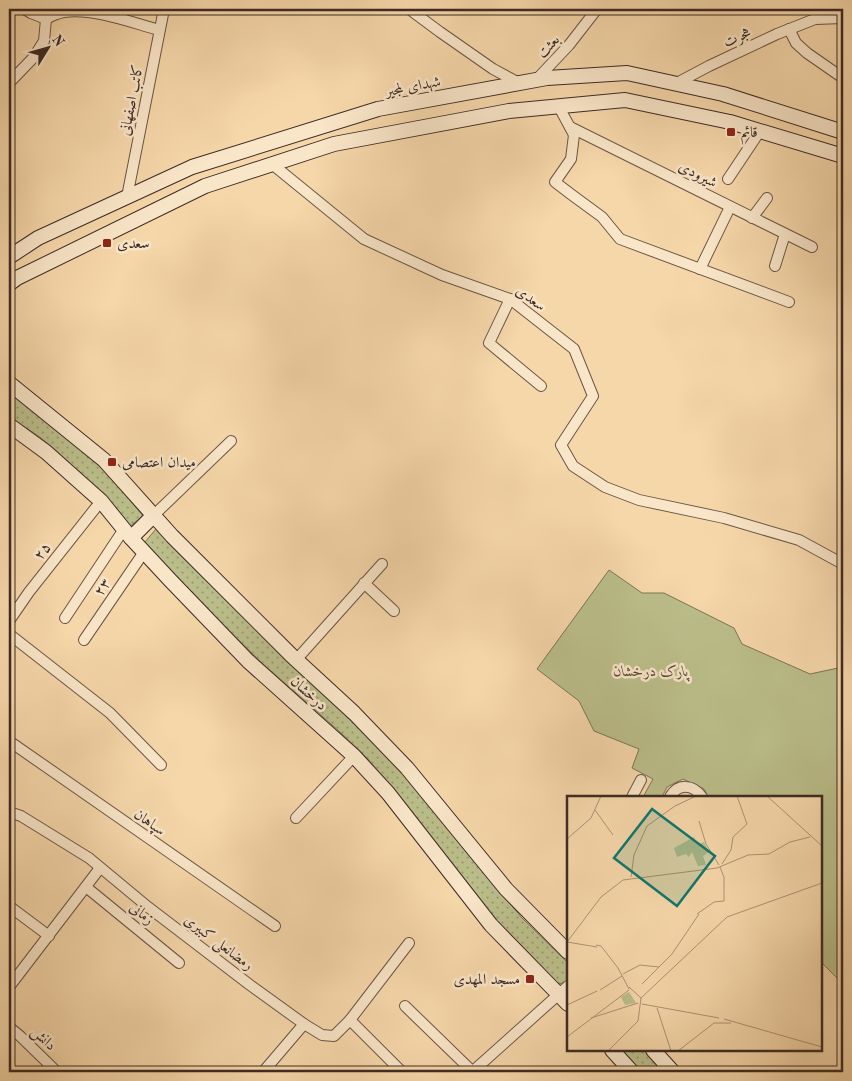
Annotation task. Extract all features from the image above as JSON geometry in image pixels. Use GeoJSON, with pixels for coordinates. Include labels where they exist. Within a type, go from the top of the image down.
{"type":"FeatureCollection","features":[{"type":"Feature","properties":{"kind":"main road","name":"شهدای لمجیر"},"geometry":{"type":"LineString","coordinates":[[9,257],[38,238],[192,167],[378,109],[537,79],[627,73],[723,94],[839,130]]}},
{"type":"Feature","properties":{"kind":"main road"},"geometry":{"type":"LineString","coordinates":[[9,284],[17,278],[205,186],[334,144],[509,111],[625,100],[730,122],[843,156]]}},
{"type":"Feature","properties":{"kind":"main road"},"geometry":{"type":"LineString","coordinates":[[797,141],[803,134],[805,127],[804,119]]}},
{"type":"Feature","properties":{"kind":"main road"},"geometry":{"type":"LineString","coordinates":[[828,151],[825,142],[828,134],[839,130]]}},
{"type":"Feature","properties":{"kind":"main road","name":"درخشان"},"geometry":{"type":"LineString","coordinates":[[9,383],[104,460],[153,516],[296,660],[354,713],[407,768],[506,890],[567,951]]}},
{"type":"Feature","properties":{"kind":"main road","name":"درخشان"},"geometry":{"type":"LineString","coordinates":[[9,425],[46,452],[101,501],[144,552],[248,661],[354,756],[388,793],[491,925],[565,995]]}},
{"type":"Feature","properties":{"kind":"main road"},"geometry":{"type":"LineString","coordinates":[[128,534],[153,516]]}},
{"type":"Feature","properties":{"kind":"main road"},"geometry":{"type":"LineString","coordinates":[[613,1051],[632,1072]]}},
{"type":"Feature","properties":{"kind":"main road"},"geometry":{"type":"LineString","coordinates":[[654,1051],[673,1072]]}},
{"type":"Feature","properties":{"kind":"street"},"geometry":{"type":"LineString","coordinates":[[24,9],[46,19],[62,12],[82,11],[159,30]]}},
{"type":"Feature","properties":{"kind":"street","name":"کاتب اصفهانی"},"geometry":{"type":"LineString","coordinates":[[127,197],[164,9]]}},
{"type":"Feature","properties":{"kind":"street"},"geometry":{"type":"LineString","coordinates":[[409,9],[493,69],[519,83]]}},
{"type":"Feature","properties":{"kind":"street","name":"بعثت"},"geometry":{"type":"LineString","coordinates":[[537,79],[569,45],[597,9]]}},
{"type":"Feature","properties":{"kind":"street","name":"هجرت"},"geometry":{"type":"LineString","coordinates":[[675,84],[789,29],[815,19],[843,18]]}},
{"type":"Feature","properties":{"kind":"street"},"geometry":{"type":"LineString","coordinates":[[9,83],[34,56],[44,41],[46,19]]}},
{"type":"Feature","properties":{"kind":"street"},"geometry":{"type":"LineString","coordinates":[[789,29],[796,43],[807,53],[843,78]]}},
{"type":"Feature","properties":{"kind":"street"},"geometry":{"type":"LineString","coordinates":[[559,106],[574,135],[571,159],[555,182],[602,217],[620,239],[789,302]]}},
{"type":"Feature","properties":{"kind":"street","name":"شیرودی"},"geometry":{"type":"LineString","coordinates":[[570,127],[812,248]]}},
{"type":"Feature","properties":{"kind":"street"},"geometry":{"type":"LineString","coordinates":[[728,179],[760,131]]}},
{"type":"Feature","properties":{"kind":"street","name":"سعدی"},"geometry":{"type":"LineString","coordinates":[[272,164],[364,239],[442,276],[510,300],[574,349],[593,396],[561,445],[573,466],[605,487],[638,500],[724,518],[799,540],[843,564]]}},
{"type":"Feature","properties":{"kind":"street"},"geometry":{"type":"LineString","coordinates":[[752,218],[767,198]]}},
{"type":"Feature","properties":{"kind":"street"},"geometry":{"type":"LineString","coordinates":[[700,269],[730,207]]}},
{"type":"Feature","properties":{"kind":"street"},"geometry":{"type":"LineString","coordinates":[[775,266],[786,234]]}},
{"type":"Feature","properties":{"kind":"street"},"geometry":{"type":"LineString","coordinates":[[510,300],[489,343],[541,386]]}},
{"type":"Feature","properties":{"kind":"street"},"geometry":{"type":"LineString","coordinates":[[153,516],[231,441]]}},
{"type":"Feature","properties":{"kind":"street","name":"۲۵"},"geometry":{"type":"LineString","coordinates":[[9,621],[29,592],[101,501]]}},
{"type":"Feature","properties":{"kind":"street"},"geometry":{"type":"LineString","coordinates":[[65,618],[128,534]]}},
{"type":"Feature","properties":{"kind":"street","name":"۲۳"},"geometry":{"type":"LineString","coordinates":[[84,640],[144,552]]}},
{"type":"Feature","properties":{"kind":"street"},"geometry":{"type":"LineString","coordinates":[[296,660],[382,564]]}},
{"type":"Feature","properties":{"kind":"street"},"geometry":{"type":"LineString","coordinates":[[364,583],[394,611]]}},
{"type":"Feature","properties":{"kind":"street"},"geometry":{"type":"LineString","coordinates":[[9,634],[110,713],[161,766]]}},
{"type":"Feature","properties":{"kind":"street","name":"سپاهان"},"geometry":{"type":"LineString","coordinates":[[9,741],[275,926]]}},
{"type":"Feature","properties":{"kind":"street"},"geometry":{"type":"LineString","coordinates":[[296,818],[354,756]]}},
{"type":"Feature","properties":{"kind":"street"},"geometry":{"type":"LineString","coordinates":[[632,796],[640,780]]}},
{"type":"Feature","properties":{"kind":"street"},"geometry":{"type":"LineString","coordinates":[[671,796],[675,790],[687,787],[693,788],[701,796]]}},
{"type":"Feature","properties":{"kind":"street","name":"رمضانعلی کبیری"},"geometry":{"type":"LineString","coordinates":[[9,812],[21,816],[88,858],[242,979],[322,1035],[334,1036],[350,1020]]}},
{"type":"Feature","properties":{"kind":"street"},"geometry":{"type":"LineString","coordinates":[[9,987],[100,868]]}},
{"type":"Feature","properties":{"kind":"street","name":"زمانی"},"geometry":{"type":"LineString","coordinates":[[86,887],[179,963]]}},
{"type":"Feature","properties":{"kind":"street"},"geometry":{"type":"LineString","coordinates":[[9,906],[49,936]]}},
{"type":"Feature","properties":{"kind":"street"},"geometry":{"type":"LineString","coordinates":[[402,1072],[350,1020],[409,943]]}},
{"type":"Feature","properties":{"kind":"street"},"geometry":{"type":"LineString","coordinates":[[405,1006],[473,1072],[565,995]]}},
{"type":"Feature","properties":{"kind":"street"},"geometry":{"type":"LineString","coordinates":[[263,1072],[304,1024]]}},
{"type":"Feature","properties":{"kind":"street","name":"دانش"},"geometry":{"type":"LineString","coordinates":[[9,1027],[57,1072]]}},
{"type":"Feature","properties":{"kind":"green space"},"geometry":{"type":"Polygon","coordinates":[[[9,392],[88,455],[116,483],[143,516],[128,528],[65,459],[41,438],[9,417],[9,392]]]}},
{"type":"Feature","properties":{"kind":"green space"},"geometry":{"type":"Polygon","coordinates":[[[156,529],[172,543],[385,754],[416,788],[521,917],[567,962],[567,981],[562,984],[555,982],[486,911],[368,759],[262,663],[182,585],[144,543],[156,529]]]}},
{"type":"Feature","properties":{"kind":"green space","name":"پارک درخشان"},"geometry":{"type":"Polygon","coordinates":[[[609,570],[642,593],[664,593],[734,628],[742,644],[810,674],[838,668],[843,671],[843,779],[838,789],[843,793],[843,984],[822,963],[822,796],[708,796],[704,789],[683,779],[667,787],[662,796],[644,796],[653,779],[632,768],[639,749],[594,731],[579,701],[537,669],[609,570]]]}},
{"type":"Feature","properties":{"kind":"green space"},"geometry":{"type":"Polygon","coordinates":[[[620,1051],[647,1051],[666,1072],[640,1072],[620,1051]]]}},
{"type":"Feature","properties":{"kind":"place","name":"قائم"},"geometry":{"type":"Point","coordinates":[731,132]}},
{"type":"Feature","properties":{"kind":"place","name":"سعدی"},"geometry":{"type":"Point","coordinates":[107,243]}},
{"type":"Feature","properties":{"kind":"place","name":"میدان اعتصامی"},"geometry":{"type":"Point","coordinates":[112,462]}},
{"type":"Feature","properties":{"kind":"place","name":"مسجد المهدی"},"geometry":{"type":"Point","coordinates":[530,979]}}]}
